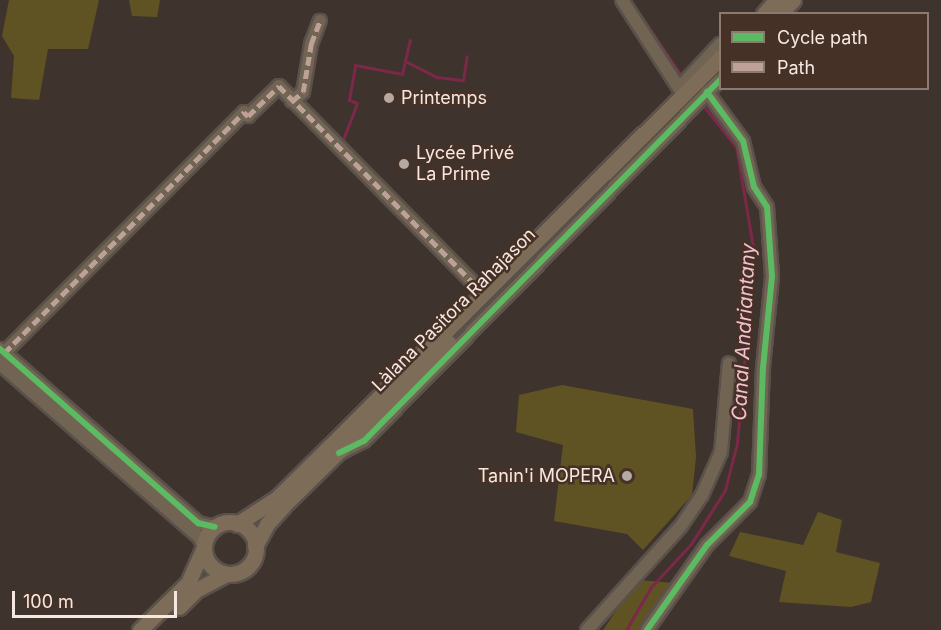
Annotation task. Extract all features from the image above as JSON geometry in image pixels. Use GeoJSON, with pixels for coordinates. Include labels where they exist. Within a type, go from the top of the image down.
{"type":"FeatureCollection","features":[{"type":"Feature","properties":{"kind":"main road"},"geometry":{"type":"LineString","coordinates":[[766,12],[776,0]]}},
{"type":"Feature","properties":{"kind":"main road"},"geometry":{"type":"LineString","coordinates":[[781,12],[793,0]]}},
{"type":"Feature","properties":{"kind":"main road"},"geometry":{"type":"LineString","coordinates":[[691,93],[719,59]]}},
{"type":"Feature","properties":{"kind":"main road"},"geometry":{"type":"LineString","coordinates":[[691,93],[719,70]]}},
{"type":"Feature","properties":{"kind":"main road","name":"Làlana Pasitora Rahajason"},"geometry":{"type":"LineString","coordinates":[[255,546],[267,524],[284,505],[339,453],[691,93]]}},
{"type":"Feature","properties":{"kind":"main road","name":"Làlana Pasitora Rahajason"},"geometry":{"type":"LineString","coordinates":[[237,524],[276,499],[691,93]]}},
{"type":"Feature","properties":{"kind":"main road"},"geometry":{"type":"LineString","coordinates":[[237,524],[250,532],[255,546],[247,567],[226,574],[196,590],[144,629],[188,583],[215,527],[237,524]]}},
{"type":"Feature","properties":{"kind":"main road"},"geometry":{"type":"LineString","coordinates":[[204,547],[207,562],[226,574]]}},
{"type":"Feature","properties":{"kind":"street"},"geometry":{"type":"LineString","coordinates":[[622,0],[691,93],[743,141],[754,187],[767,207],[772,276],[763,368],[759,475],[750,502],[707,545],[647,630]]}},
{"type":"Feature","properties":{"kind":"street"},"geometry":{"type":"LineString","coordinates":[[292,101],[303,92],[306,61],[320,21]]}},
{"type":"Feature","properties":{"kind":"street"},"geometry":{"type":"LineString","coordinates":[[691,93],[719,46]]}},
{"type":"Feature","properties":{"kind":"street"},"geometry":{"type":"LineString","coordinates":[[691,93],[719,80]]}},
{"type":"Feature","properties":{"kind":"street"},"geometry":{"type":"LineString","coordinates":[[1,355],[244,112],[248,116],[279,86],[480,290]]}},
{"type":"Feature","properties":{"kind":"street"},"geometry":{"type":"LineString","coordinates":[[1,355],[198,523],[215,527]]}},
{"type":"Feature","properties":{"kind":"street"},"geometry":{"type":"LineString","coordinates":[[1,355],[199,537],[204,547]]}},
{"type":"Feature","properties":{"kind":"street"},"geometry":{"type":"LineString","coordinates":[[586,630],[681,526],[702,495],[721,452],[729,363]]}},
{"type":"Feature","properties":{"kind":"shaded area"},"geometry":{"type":"Polygon","coordinates":[[[9,0],[99,0],[88,49],[48,49],[39,100],[11,98],[14,56],[2,36],[9,0]]]}},
{"type":"Feature","properties":{"kind":"shaded area"},"geometry":{"type":"Polygon","coordinates":[[[129,0],[160,0],[157,17],[132,16],[129,0]]]}},
{"type":"Feature","properties":{"kind":"shaded area","name":"Tanin'i MOPERA"},"geometry":{"type":"Polygon","coordinates":[[[562,385],[693,409],[696,457],[692,495],[643,550],[627,534],[554,521],[563,445],[516,432],[519,395],[562,385]]]}},
{"type":"Feature","properties":{"kind":"shaded area"},"geometry":{"type":"Polygon","coordinates":[[[818,512],[842,520],[836,552],[880,563],[871,602],[851,607],[779,602],[786,571],[729,556],[740,532],[803,545],[818,512]]]}},
{"type":"Feature","properties":{"kind":"shaded area"},"geometry":{"type":"Polygon","coordinates":[[[637,580],[675,583],[644,630],[603,630],[637,580]]]}},
{"type":"Feature","properties":{"kind":"waterway","name":"Canal Andriantany"},"geometry":{"type":"LineString","coordinates":[[630,0],[683,78]]}},
{"type":"Feature","properties":{"kind":"waterway"},"geometry":{"type":"LineString","coordinates":[[341,145],[357,103],[349,100],[355,65],[402,74],[410,40]]}},
{"type":"Feature","properties":{"kind":"waterway"},"geometry":{"type":"LineString","coordinates":[[407,62],[437,77],[463,80],[467,56]]}},
{"type":"Feature","properties":{"kind":"waterway","name":"Canal Andriantany"},"geometry":{"type":"LineString","coordinates":[[626,630],[651,587],[691,544],[725,490],[737,443],[754,253],[736,147],[701,103]]}},
{"type":"Feature","properties":{"kind":"marked path"},"geometry":{"type":"LineString","coordinates":[[292,101],[303,92],[311,44],[320,21]]}},
{"type":"Feature","properties":{"kind":"marked path"},"geometry":{"type":"LineString","coordinates":[[4,353],[244,112],[248,116],[279,86],[480,290]]}},
{"type":"Feature","properties":{"kind":"cycle path"},"geometry":{"type":"LineString","coordinates":[[339,453],[364,441],[719,81]]}},
{"type":"Feature","properties":{"kind":"cycle path"},"geometry":{"type":"LineString","coordinates":[[647,630],[707,545],[750,502],[759,475],[763,368],[772,276],[767,207],[754,187],[743,141],[707,92]]}},
{"type":"Feature","properties":{"kind":"cycle path"},"geometry":{"type":"LineString","coordinates":[[0,349],[198,523],[215,527]]}},
{"type":"Feature","properties":{"kind":"place","name":"Printemps"},"geometry":{"type":"Point","coordinates":[389,98]}},
{"type":"Feature","properties":{"kind":"place","name":"Lycée Privé La Prime"},"geometry":{"type":"Point","coordinates":[404,164]}},
{"type":"Feature","properties":{"kind":"place","name":"Tanin'i MOPERA"},"geometry":{"type":"Point","coordinates":[627,476]}}]}
